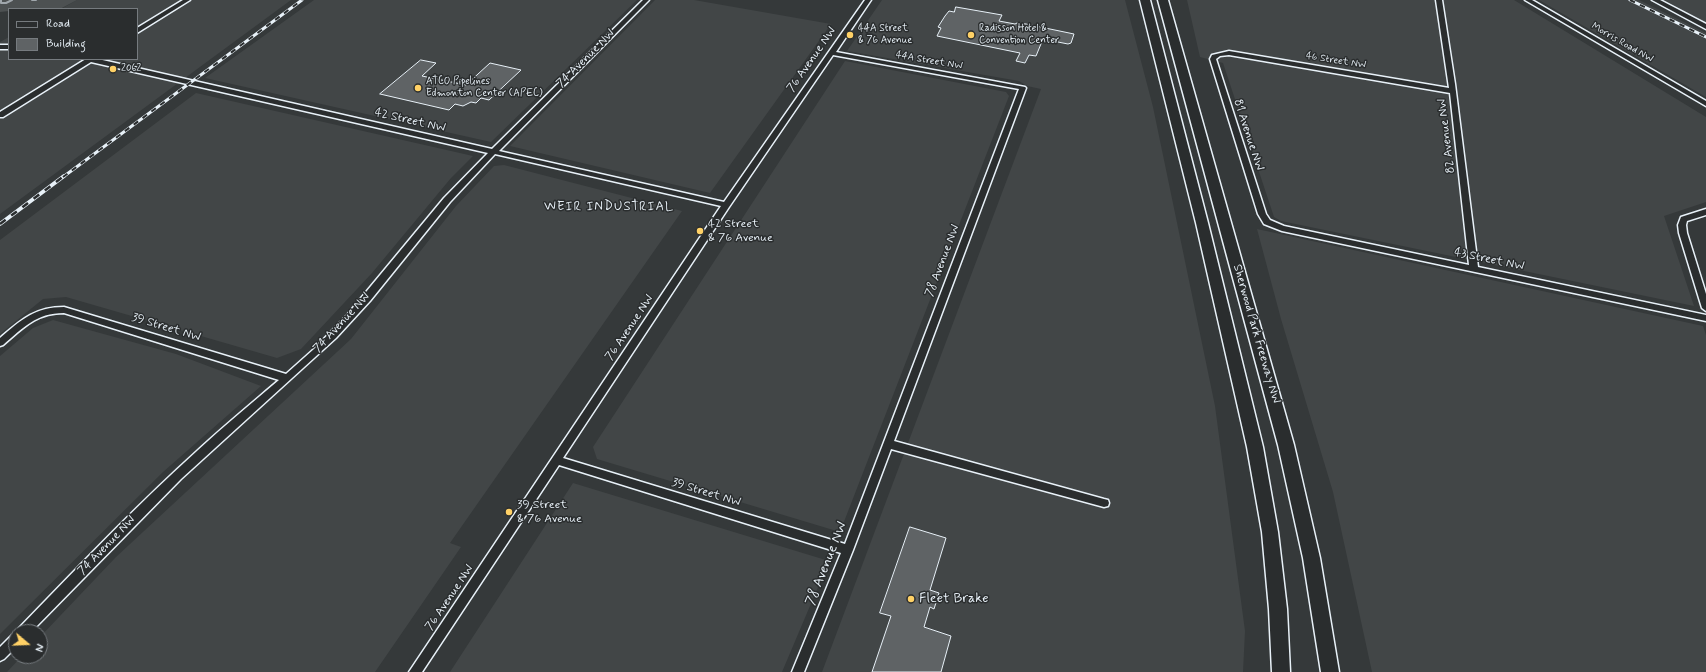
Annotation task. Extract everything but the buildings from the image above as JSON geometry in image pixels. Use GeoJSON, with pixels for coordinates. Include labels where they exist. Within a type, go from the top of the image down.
{"type":"FeatureCollection","features":[{"type":"Feature","properties":{"kind":"highway","name":"Sherwood Park Freeway NW"},"geometry":{"type":"LineString","coordinates":[[1145,0],[1202,223],[1256,447],[1270,532],[1278,609],[1281,672]]}},
{"type":"Feature","properties":{"kind":"highway","name":"Sherwood Park Freeway NW"},"geometry":{"type":"LineString","coordinates":[[1163,0],[1277,409],[1307,532],[1327,640],[1330,672]]}},
{"type":"Feature","properties":{"kind":"street"},"geometry":{"type":"LineString","coordinates":[[138,30],[187,0]]}},
{"type":"Feature","properties":{"kind":"street","name":"74 Avenue NW"},"geometry":{"type":"LineString","coordinates":[[31,624],[150,502],[205,450],[320,349],[345,323],[446,201],[492,151],[646,0]]}},
{"type":"Feature","properties":{"kind":"street","name":"76 Avenue NW"},"geometry":{"type":"LineString","coordinates":[[415,672],[726,205],[868,0]]}},
{"type":"Feature","properties":{"kind":"street","name":"82 Avenue NW"},"geometry":{"type":"LineString","coordinates":[[1439,0],[1474,269]]}},
{"type":"Feature","properties":{"kind":"street","name":"Morris Road NW"},"geometry":{"type":"LineString","coordinates":[[1528,0],[1706,104]]}},
{"type":"Feature","properties":{"kind":"street"},"geometry":{"type":"LineString","coordinates":[[1656,0],[1706,27]]}},
{"type":"Feature","properties":{"kind":"street","name":"44A Street NW"},"geometry":{"type":"LineString","coordinates":[[832,53],[1023,88]]}},
{"type":"Feature","properties":{"kind":"street","name":"46 Street NW"},"geometry":{"type":"LineString","coordinates":[[1216,55],[1229,53],[1452,91]]}},
{"type":"Feature","properties":{"kind":"street","name":"81 Avenue NW"},"geometry":{"type":"LineString","coordinates":[[1216,55],[1214,56],[1213,62],[1262,214],[1267,222]]}},
{"type":"Feature","properties":{"kind":"street"},"geometry":{"type":"LineString","coordinates":[[0,115],[88,60]]}},
{"type":"Feature","properties":{"kind":"street","name":"42 Street NW"},"geometry":{"type":"LineString","coordinates":[[94,60],[726,205]]}},
{"type":"Feature","properties":{"kind":"street","name":"78 Avenue NW"},"geometry":{"type":"LineString","coordinates":[[798,672],[848,550],[889,444],[1023,88]]}},
{"type":"Feature","properties":{"kind":"street"},"geometry":{"type":"LineString","coordinates":[[1706,212],[1684,219],[1682,225],[1683,234],[1706,308]]}},
{"type":"Feature","properties":{"kind":"street","name":"43 Street NW"},"geometry":{"type":"LineString","coordinates":[[1267,222],[1282,228],[1706,318]]}},
{"type":"Feature","properties":{"kind":"street","name":"39 Street NW"},"geometry":{"type":"LineString","coordinates":[[0,343],[38,314],[51,309],[64,310],[286,378]]}},
{"type":"Feature","properties":{"kind":"street"},"geometry":{"type":"LineString","coordinates":[[889,444],[1104,503]]}},
{"type":"Feature","properties":{"kind":"street","name":"39 Street NW"},"geometry":{"type":"LineString","coordinates":[[557,460],[848,550]]}},
{"type":"Feature","properties":{"kind":"street"},"geometry":{"type":"LineString","coordinates":[[0,655],[8,647]]}},
{"type":"Feature","properties":{"kind":"shaded area"},"geometry":{"type":"Polygon","coordinates":[[[0,0],[77,0],[62,8],[8,8],[8,11],[0,12],[0,0]]]}},
{"type":"Feature","properties":{"kind":"shaded area"},"geometry":{"type":"Polygon","coordinates":[[[77,0],[291,0],[0,214],[0,42],[8,38],[8,60],[138,60],[138,8],[63,8],[77,0]]]}},
{"type":"Feature","properties":{"kind":"shaded area"},"geometry":{"type":"Polygon","coordinates":[[[314,0],[637,0],[491,142],[205,78],[314,0]]]}},
{"type":"Feature","properties":{"kind":"shaded area"},"geometry":{"type":"Polygon","coordinates":[[[655,0],[694,0],[831,24],[710,193],[510,146],[655,0]]]}},
{"type":"Feature","properties":{"kind":"shaded area"},"geometry":{"type":"Polygon","coordinates":[[[882,0],[1125,0],[1153,107],[1215,406],[1245,631],[1243,672],[822,672],[1041,89],[1027,86],[1019,81],[847,51],[882,0]]]}},
{"type":"Feature","properties":{"kind":"shaded area"},"geometry":{"type":"Polygon","coordinates":[[[1187,0],[1514,0],[1706,117],[1706,202],[1664,216],[1694,306],[1281,221],[1274,217],[1223,63],[1200,57],[1187,0]]]}},
{"type":"Feature","properties":{"kind":"shaded area"},"geometry":{"type":"Polygon","coordinates":[[[1539,0],[1639,0],[1706,33],[1706,97],[1539,0]]]}},
{"type":"Feature","properties":{"kind":"shaded area"},"geometry":{"type":"Polygon","coordinates":[[[1664,0],[1706,0],[1706,23],[1664,0]]]}},
{"type":"Feature","properties":{"kind":"shaded area"},"geometry":{"type":"Polygon","coordinates":[[[845,61],[1006,92],[1009,96],[840,532],[597,459],[593,447],[845,61]]]}},
{"type":"Feature","properties":{"kind":"shaded area"},"geometry":{"type":"Polygon","coordinates":[[[196,93],[473,156],[451,178],[372,273],[301,349],[277,358],[66,297],[43,299],[0,334],[0,240],[196,93]]]}},
{"type":"Feature","properties":{"kind":"shaded area"},"geometry":{"type":"Polygon","coordinates":[[[504,165],[682,211],[450,543],[461,547],[375,672],[7,672],[14,664],[48,664],[48,629],[116,557],[351,339],[456,206],[494,166],[504,165]]]}},
{"type":"Feature","properties":{"kind":"shaded area"},"geometry":{"type":"Polygon","coordinates":[[[1257,229],[1703,326],[1706,335],[1706,672],[1372,672],[1333,492],[1281,319],[1257,229]]]}},
{"type":"Feature","properties":{"kind":"shaded area"},"geometry":{"type":"Polygon","coordinates":[[[53,320],[176,354],[261,386],[163,472],[10,624],[8,624],[8,626],[0,634],[0,356],[33,328],[53,320]]]}},
{"type":"Feature","properties":{"kind":"shaded area"},"geometry":{"type":"Polygon","coordinates":[[[573,483],[829,561],[782,672],[450,672],[573,483]]]}},
{"type":"Feature","properties":{"kind":"waterway"},"geometry":{"type":"LineString","coordinates":[[1,0],[1,3],[6,3],[12,0]]}},
{"type":"Feature","properties":{"kind":"railway"},"geometry":{"type":"LineString","coordinates":[[63,177],[302,0]]}},
{"type":"Feature","properties":{"kind":"railway"},"geometry":{"type":"LineString","coordinates":[[1630,0],[1706,37]]}},
{"type":"Feature","properties":{"kind":"railway"},"geometry":{"type":"LineString","coordinates":[[0,224],[64,176]]}},
{"type":"Feature","properties":{"kind":"place","name":"44A Street & 76 Avenue"},"geometry":{"type":"Point","coordinates":[850,35]}},
{"type":"Feature","properties":{"kind":"place","name":"Radisson Hotel & Convention Center"},"geometry":{"type":"Point","coordinates":[971,35]}},
{"type":"Feature","properties":{"kind":"place","name":"2062"},"geometry":{"type":"Point","coordinates":[113,69]}},
{"type":"Feature","properties":{"kind":"place","name":"ATCO Pipelines Edmonton Center (APEC)"},"geometry":{"type":"Point","coordinates":[418,88]}},
{"type":"Feature","properties":{"kind":"place","name":"42 Street & 76 Avenue"},"geometry":{"type":"Point","coordinates":[700,231]}},
{"type":"Feature","properties":{"kind":"place","name":"39 Street & 76 Avenue"},"geometry":{"type":"Point","coordinates":[509,512]}},
{"type":"Feature","properties":{"kind":"place","name":"Fleet Brake"},"geometry":{"type":"Point","coordinates":[911,599]}},
{"type":"Feature","properties":{"kind":"district","name":"WEIR INDUSTRIAL"},"geometry":{"type":"Point","coordinates":[609,207]}}]}
